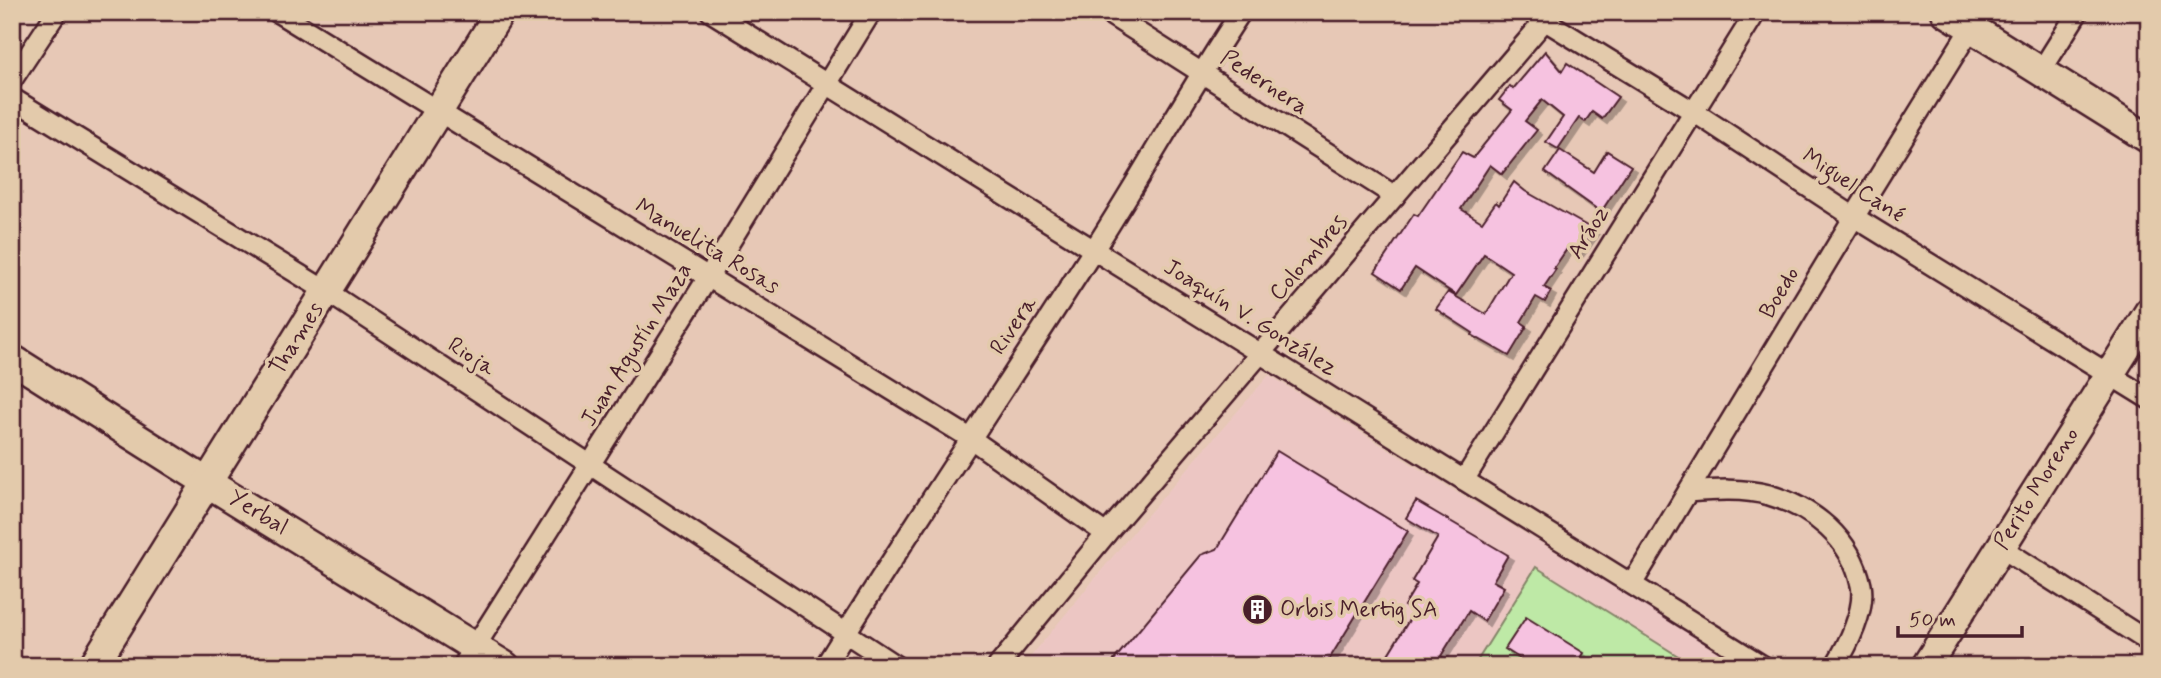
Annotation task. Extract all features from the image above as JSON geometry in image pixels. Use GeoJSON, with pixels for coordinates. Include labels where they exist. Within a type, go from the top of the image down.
{"type":"FeatureCollection","features":[{"type":"Feature","properties":{"kind":"street"},"geometry":{"type":"LineString","coordinates":[[12,80],[57,12]]}},
{"type":"Feature","properties":{"kind":"street","name":"Manuelita Rosas"},"geometry":{"type":"LineString","coordinates":[[277,12],[970,438],[1106,534]]}},
{"type":"Feature","properties":{"kind":"street","name":"Thames"},"geometry":{"type":"LineString","coordinates":[[93,666],[500,12]]}},
{"type":"Feature","properties":{"kind":"street","name":"Joaquín V. González"},"geometry":{"type":"LineString","coordinates":[[711,12],[1763,666]]}},
{"type":"Feature","properties":{"kind":"street","name":"Juan Agustín Maza"},"geometry":{"type":"LineString","coordinates":[[469,656],[709,276],[871,12]]}},
{"type":"Feature","properties":{"kind":"street","name":"Pedernera"},"geometry":{"type":"LineString","coordinates":[[1106,12],[1395,196]]}},
{"type":"Feature","properties":{"kind":"street","name":"Rivera"},"geometry":{"type":"LineString","coordinates":[[825,666],[1094,250],[1201,72],[1241,12]]}},
{"type":"Feature","properties":{"kind":"street","name":"Aráoz"},"geometry":{"type":"LineString","coordinates":[[1464,480],[1756,12]]}},
{"type":"Feature","properties":{"kind":"street"},"geometry":{"type":"LineString","coordinates":[[1947,12],[2149,139]]}},
{"type":"Feature","properties":{"kind":"street"},"geometry":{"type":"LineString","coordinates":[[2041,71],[2078,12]]}},
{"type":"Feature","properties":{"kind":"street","name":"Miguel Cané"},"geometry":{"type":"LineString","coordinates":[[1543,15],[1854,217],[2149,399]]}},
{"type":"Feature","properties":{"kind":"street","name":"Colombres"},"geometry":{"type":"LineString","coordinates":[[998,666],[1106,534],[1395,196],[1543,15]]}},
{"type":"Feature","properties":{"kind":"street","name":"Boedo"},"geometry":{"type":"LineString","coordinates":[[1632,584],[1972,28]]}},
{"type":"Feature","properties":{"kind":"street","name":"Rioja"},"geometry":{"type":"LineString","coordinates":[[12,98],[326,291],[896,666]]}},
{"type":"Feature","properties":{"kind":"street","name":"Perito Moreno"},"geometry":{"type":"LineString","coordinates":[[1926,666],[2149,312]]}},
{"type":"Feature","properties":{"kind":"street","name":"Yerbal"},"geometry":{"type":"LineString","coordinates":[[12,359],[208,483],[469,656],[505,666]]}},
{"type":"Feature","properties":{"kind":"street"},"geometry":{"type":"LineString","coordinates":[[1688,492],[1725,489],[1768,495],[1805,509],[1832,529],[1850,555],[1862,586],[1858,619],[1835,666]]}},
{"type":"Feature","properties":{"kind":"street"},"geometry":{"type":"LineString","coordinates":[[2000,547],[2149,642]]}},
{"type":"Feature","properties":{"kind":"shaded area"},"geometry":{"type":"Polygon","coordinates":[[[1269,375],[1739,666],[1023,666],[1137,527],[1269,375]]]}},
{"type":"Feature","properties":{"kind":"green space"},"geometry":{"type":"Polygon","coordinates":[[[1536,567],[1694,666],[1474,666],[1536,567]]]}},
{"type":"Feature","properties":{"kind":"building"},"geometry":{"type":"Polygon","coordinates":[[[1545,51],[1562,71],[1567,63],[1618,97],[1602,119],[1592,112],[1585,122],[1579,118],[1558,149],[1546,142],[1563,117],[1542,100],[1525,121],[1537,130],[1502,174],[1490,165],[1461,209],[1482,222],[1496,202],[1499,205],[1514,182],[1594,230],[1578,252],[1569,246],[1554,268],[1556,269],[1544,287],[1551,291],[1545,302],[1536,297],[1521,322],[1527,326],[1509,356],[1472,335],[1473,333],[1436,309],[1448,292],[1486,314],[1511,272],[1484,254],[1456,295],[1415,268],[1401,289],[1375,272],[1414,214],[1418,216],[1462,152],[1473,158],[1512,110],[1499,100],[1510,86],[1513,89],[1545,51]]]}},
{"type":"Feature","properties":{"kind":"building"},"geometry":{"type":"Polygon","coordinates":[[[1560,150],[1594,172],[1607,151],[1631,166],[1601,212],[1545,172],[1560,150]]]}},
{"type":"Feature","properties":{"kind":"building","name":"Orbis Mertig SA"},"geometry":{"type":"Polygon","coordinates":[[[1277,451],[1408,531],[1325,666],[1109,666],[1201,555],[1217,549],[1277,451]]]}},
{"type":"Feature","properties":{"kind":"building"},"geometry":{"type":"Polygon","coordinates":[[[1416,501],[1508,555],[1493,581],[1504,587],[1484,621],[1469,611],[1441,656],[1456,666],[1403,666],[1387,656],[1414,612],[1404,606],[1417,584],[1412,581],[1438,537],[1406,518],[1416,501]]]}},
{"type":"Feature","properties":{"kind":"building"},"geometry":{"type":"Polygon","coordinates":[[[1526,617],[1584,653],[1576,666],[1518,666],[1522,660],[1505,649],[1526,617]]]}},
{"type":"Feature","properties":{"kind":"place","name":"Orbis Mertig SA"},"geometry":{"type":"Point","coordinates":[1257,610]}}]}
